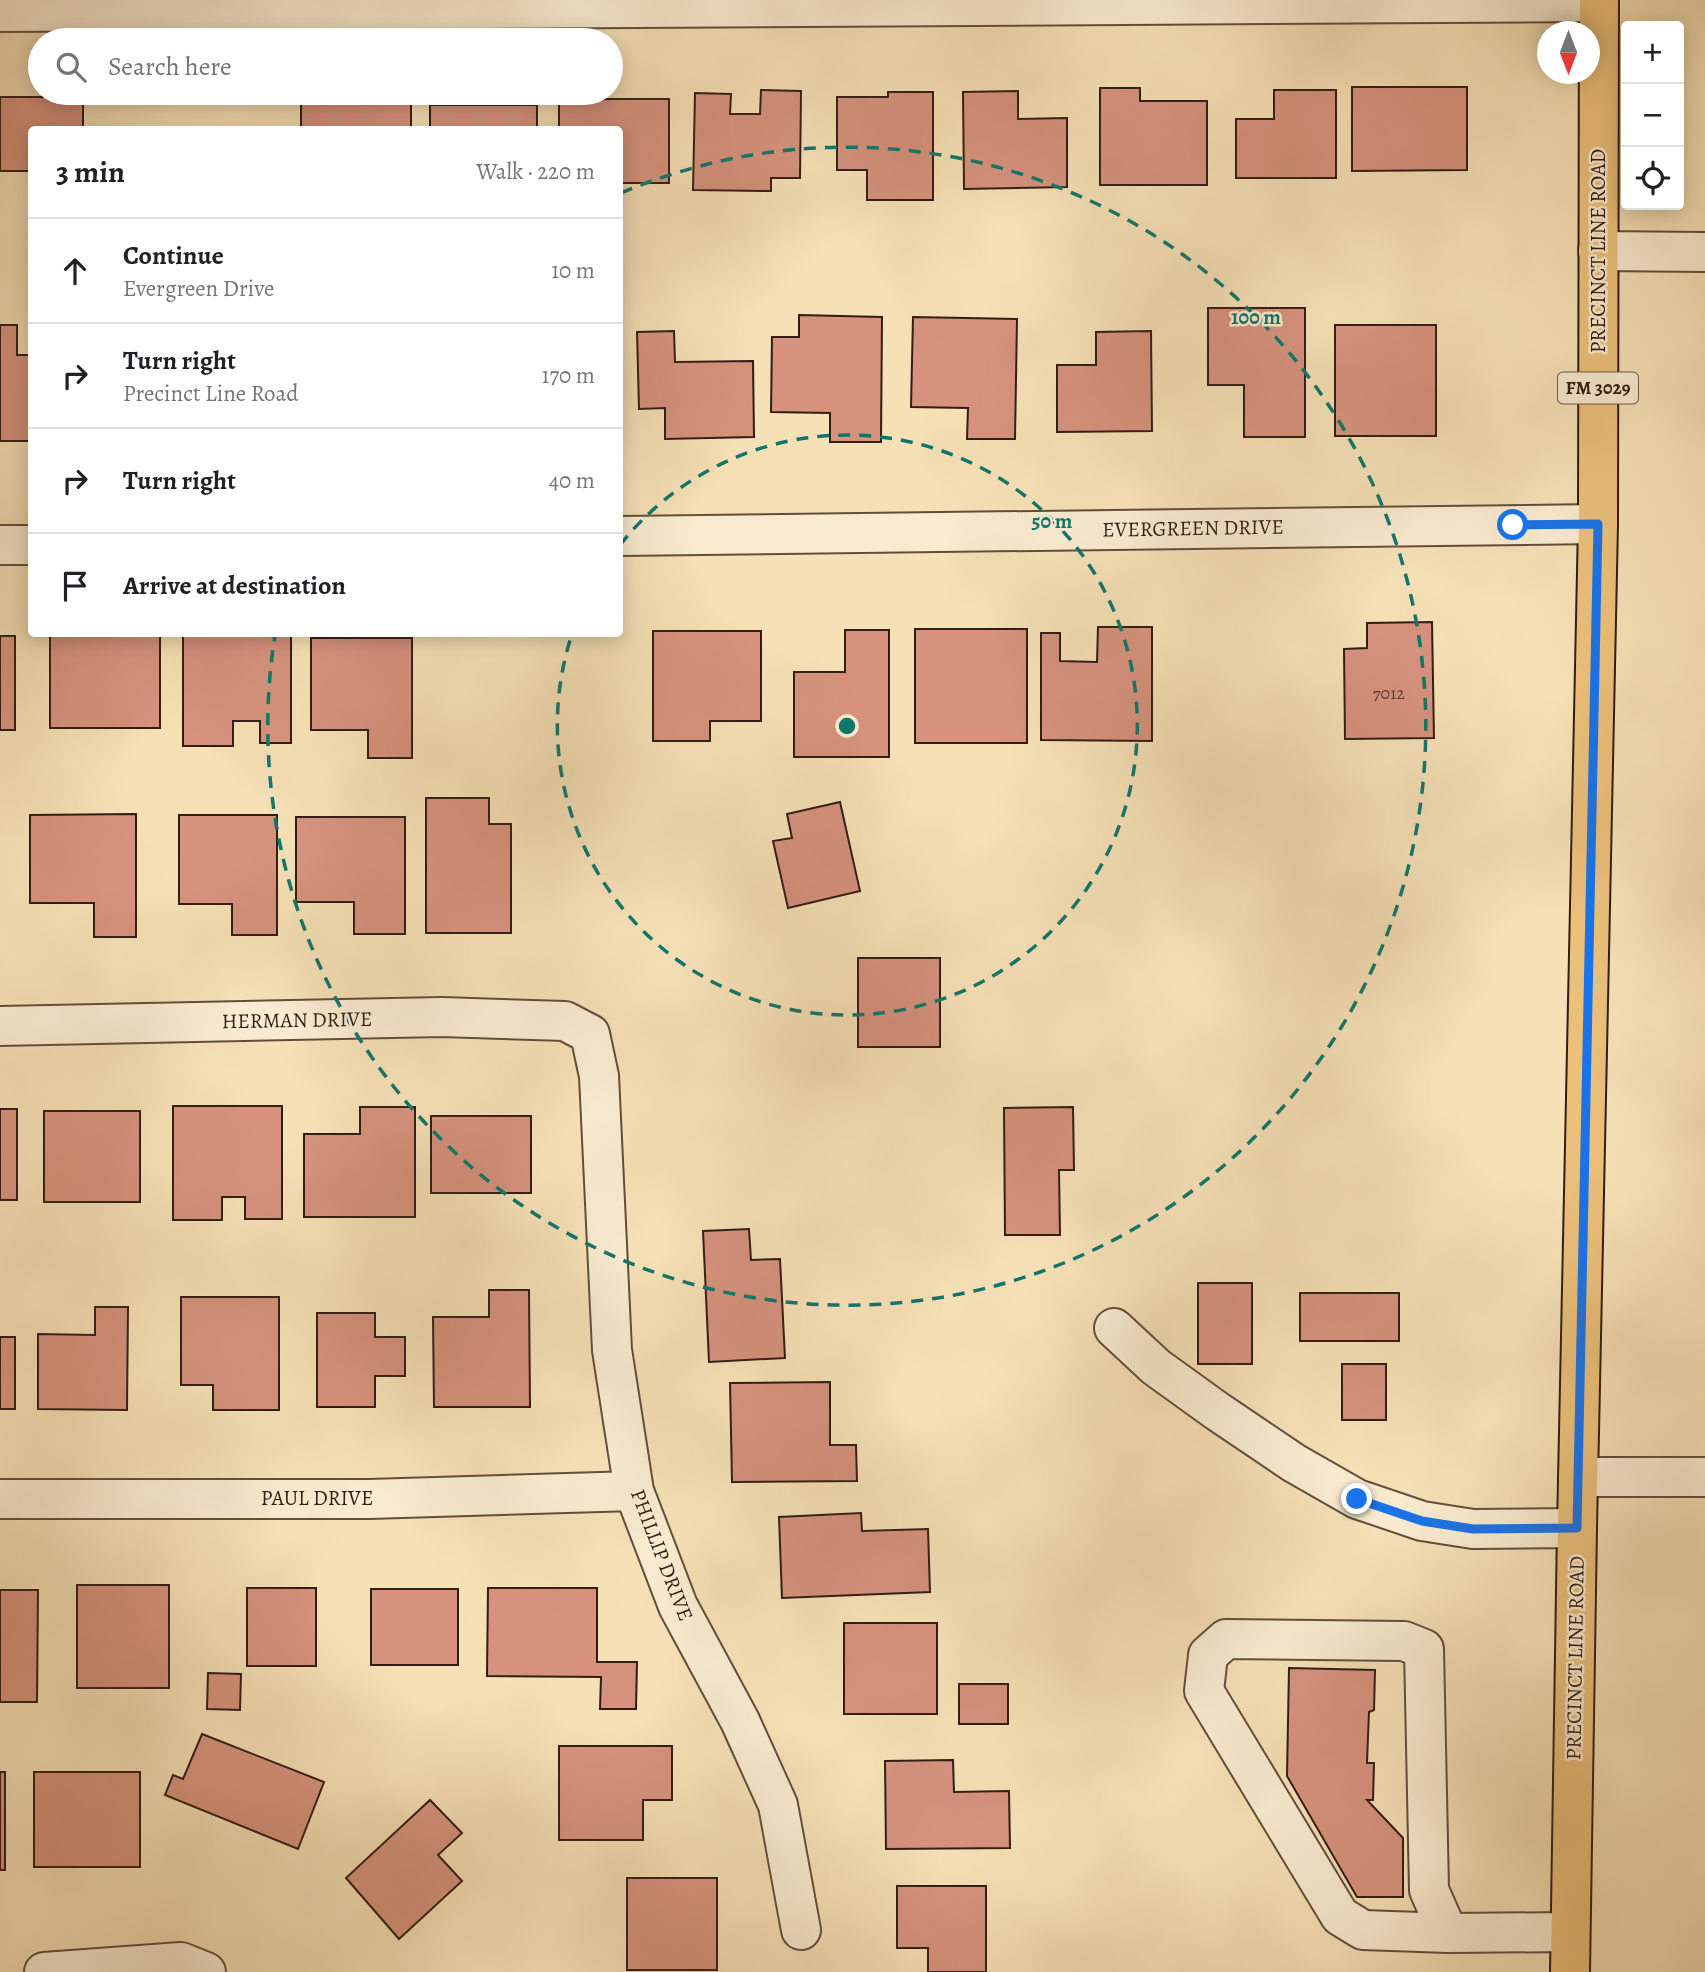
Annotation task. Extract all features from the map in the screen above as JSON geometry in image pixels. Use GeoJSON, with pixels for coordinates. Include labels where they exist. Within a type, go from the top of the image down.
{"type":"FeatureCollection","features":[{"type":"Feature","properties":{"kind":"main road","name":"PRECINCT LINE ROAD"},"geometry":{"type":"LineString","coordinates":[[1570,1972],[1598,524],[1599,1]]}},
{"type":"Feature","properties":{"kind":"street"},"geometry":{"type":"LineString","coordinates":[[0,12],[1599,1]]}},
{"type":"Feature","properties":{"kind":"street"},"geometry":{"type":"LineString","coordinates":[[1598,251],[1705,252]]}},
{"type":"Feature","properties":{"kind":"street","name":"EVERGREEN DRIVE"},"geometry":{"type":"LineString","coordinates":[[623,536],[1598,524]]}},
{"type":"Feature","properties":{"kind":"street"},"geometry":{"type":"LineString","coordinates":[[0,545],[28,545]]}},
{"type":"Feature","properties":{"kind":"street","name":"HERMAN DRIVE"},"geometry":{"type":"LineString","coordinates":[[0,1026],[442,1017],[565,1021],[590,1034]]}},
{"type":"Feature","properties":{"kind":"street","name":"PHILLIP DRIVE"},"geometry":{"type":"LineString","coordinates":[[590,1034],[599,1076],[612,1350],[634,1492],[678,1606],[740,1721],[778,1805],[802,1930]]}},
{"type":"Feature","properties":{"kind":"street"},"geometry":{"type":"LineString","coordinates":[[1114,1328],[1156,1367],[1217,1411],[1294,1463],[1357,1499],[1422,1521],[1473,1529],[1577,1528]]}},
{"type":"Feature","properties":{"kind":"street"},"geometry":{"type":"LineString","coordinates":[[1578,1477],[1705,1477]]}},
{"type":"Feature","properties":{"kind":"street","name":"PAUL DRIVE"},"geometry":{"type":"LineString","coordinates":[[0,1499],[369,1499],[634,1492]]}},
{"type":"Feature","properties":{"kind":"street"},"geometry":{"type":"LineString","coordinates":[[1448,1933],[1429,1890],[1424,1650],[1404,1641],[1226,1639],[1208,1655],[1204,1691],[1340,1916],[1363,1930],[1448,1933],[1570,1932]]}},
{"type":"Feature","properties":{"kind":"street"},"geometry":{"type":"LineString","coordinates":[[44,1972],[181,1962],[201,1969]]}},
{"type":"Feature","properties":{"kind":"building"},"geometry":{"type":"Polygon","coordinates":[[[1352,87],[1467,87],[1467,170],[1352,171],[1352,87]]]}},
{"type":"Feature","properties":{"kind":"building"},"geometry":{"type":"Polygon","coordinates":[[[1100,88],[1140,88],[1140,101],[1207,101],[1207,185],[1100,185],[1100,88]]]}},
{"type":"Feature","properties":{"kind":"building"},"geometry":{"type":"Polygon","coordinates":[[[761,90],[801,91],[800,178],[771,178],[771,191],[693,190],[695,93],[731,94],[730,114],[760,114],[761,90]]]}},
{"type":"Feature","properties":{"kind":"building"},"geometry":{"type":"Polygon","coordinates":[[[1274,90],[1336,90],[1336,178],[1236,178],[1236,119],[1274,119],[1274,90]]]}},
{"type":"Feature","properties":{"kind":"building"},"geometry":{"type":"Polygon","coordinates":[[[1018,91],[1018,119],[1067,118],[1067,187],[964,189],[963,92],[1018,91]]]}},
{"type":"Feature","properties":{"kind":"building"},"geometry":{"type":"Polygon","coordinates":[[[888,92],[933,92],[933,200],[867,200],[867,170],[837,170],[837,97],[888,97],[888,92]]]}},
{"type":"Feature","properties":{"kind":"building"},"geometry":{"type":"Polygon","coordinates":[[[0,97],[28,97],[28,105],[83,105],[83,126],[28,126],[28,171],[0,171],[0,97]]]}},
{"type":"Feature","properties":{"kind":"building"},"geometry":{"type":"Polygon","coordinates":[[[623,99],[669,99],[669,183],[623,183],[623,126],[559,126],[559,105],[623,105],[623,99]]]}},
{"type":"Feature","properties":{"kind":"building"},"geometry":{"type":"Polygon","coordinates":[[[301,105],[411,105],[411,126],[301,126],[301,105]]]}},
{"type":"Feature","properties":{"kind":"building"},"geometry":{"type":"Polygon","coordinates":[[[430,105],[537,105],[537,126],[430,126],[430,105]]]}},
{"type":"Feature","properties":{"kind":"building"},"geometry":{"type":"Polygon","coordinates":[[[1208,308],[1305,308],[1305,437],[1244,437],[1244,385],[1208,385],[1208,308]]]}},
{"type":"Feature","properties":{"kind":"building"},"geometry":{"type":"Polygon","coordinates":[[[799,315],[882,317],[881,442],[830,442],[830,413],[771,412],[772,337],[799,337],[799,315]]]}},
{"type":"Feature","properties":{"kind":"building"},"geometry":{"type":"Polygon","coordinates":[[[913,317],[1017,319],[1015,439],[967,439],[968,408],[911,407],[913,317]]]}},
{"type":"Feature","properties":{"kind":"building"},"geometry":{"type":"Polygon","coordinates":[[[0,325],[17,325],[17,355],[28,355],[28,441],[0,441],[0,325]]]}},
{"type":"Feature","properties":{"kind":"building"},"geometry":{"type":"Polygon","coordinates":[[[1335,325],[1436,325],[1436,436],[1335,436],[1335,325]]]}},
{"type":"Feature","properties":{"kind":"building"},"geometry":{"type":"Polygon","coordinates":[[[674,331],[675,362],[753,361],[754,437],[665,439],[665,408],[639,409],[637,332],[674,331]]]}},
{"type":"Feature","properties":{"kind":"building"},"geometry":{"type":"Polygon","coordinates":[[[1151,331],[1152,431],[1057,432],[1057,365],[1096,365],[1096,332],[1151,331]]]}},
{"type":"Feature","properties":{"kind":"building"},"geometry":{"type":"Polygon","coordinates":[[[1432,622],[1434,738],[1345,739],[1344,649],[1367,648],[1367,623],[1432,622]]]}},
{"type":"Feature","properties":{"kind":"building"},"geometry":{"type":"Polygon","coordinates":[[[1098,627],[1152,627],[1152,741],[1041,740],[1041,633],[1060,633],[1060,661],[1097,662],[1098,627]]]}},
{"type":"Feature","properties":{"kind":"building"},"geometry":{"type":"Polygon","coordinates":[[[915,629],[1027,629],[1027,743],[915,743],[915,629]]]}},
{"type":"Feature","properties":{"kind":"building"},"geometry":{"type":"Polygon","coordinates":[[[845,630],[889,630],[889,757],[794,757],[794,672],[845,672],[845,630]]]}},
{"type":"Feature","properties":{"kind":"building"},"geometry":{"type":"Polygon","coordinates":[[[653,631],[761,631],[761,721],[710,721],[710,741],[653,741],[653,631]]]}},
{"type":"Feature","properties":{"kind":"building"},"geometry":{"type":"Polygon","coordinates":[[[0,636],[15,636],[15,730],[0,730],[0,636]]]}},
{"type":"Feature","properties":{"kind":"building"},"geometry":{"type":"Polygon","coordinates":[[[50,637],[160,637],[160,728],[50,728],[50,637]]]}},
{"type":"Feature","properties":{"kind":"building"},"geometry":{"type":"Polygon","coordinates":[[[183,637],[291,637],[291,743],[260,743],[260,721],[233,721],[233,746],[183,746],[183,637]]]}},
{"type":"Feature","properties":{"kind":"building"},"geometry":{"type":"Polygon","coordinates":[[[311,638],[412,638],[412,758],[368,758],[368,730],[311,730],[311,638]]]}},
{"type":"Feature","properties":{"kind":"building"},"geometry":{"type":"Polygon","coordinates":[[[426,798],[489,798],[489,824],[511,824],[511,933],[426,933],[426,798]]]}},
{"type":"Feature","properties":{"kind":"building"},"geometry":{"type":"Polygon","coordinates":[[[840,802],[860,891],[788,908],[773,841],[792,838],[787,814],[840,802]]]}},
{"type":"Feature","properties":{"kind":"building"},"geometry":{"type":"Polygon","coordinates":[[[136,814],[136,937],[94,937],[94,903],[30,903],[30,815],[136,814]]]}},
{"type":"Feature","properties":{"kind":"building"},"geometry":{"type":"Polygon","coordinates":[[[179,815],[277,815],[277,935],[232,935],[232,904],[179,904],[179,815]]]}},
{"type":"Feature","properties":{"kind":"building"},"geometry":{"type":"Polygon","coordinates":[[[296,817],[405,817],[405,934],[354,934],[354,902],[296,902],[296,817]]]}},
{"type":"Feature","properties":{"kind":"building"},"geometry":{"type":"Polygon","coordinates":[[[858,958],[940,958],[940,1047],[858,1047],[858,958]]]}},
{"type":"Feature","properties":{"kind":"building"},"geometry":{"type":"Polygon","coordinates":[[[173,1106],[282,1106],[282,1219],[245,1219],[245,1197],[222,1197],[222,1220],[173,1220],[173,1106]]]}},
{"type":"Feature","properties":{"kind":"building"},"geometry":{"type":"Polygon","coordinates":[[[360,1107],[415,1107],[415,1217],[304,1217],[304,1134],[360,1134],[360,1107]]]}},
{"type":"Feature","properties":{"kind":"building"},"geometry":{"type":"Polygon","coordinates":[[[1073,1107],[1074,1170],[1059,1170],[1060,1235],[1005,1235],[1004,1108],[1073,1107]]]}},
{"type":"Feature","properties":{"kind":"building"},"geometry":{"type":"Polygon","coordinates":[[[0,1109],[17,1109],[17,1200],[0,1200],[0,1109]]]}},
{"type":"Feature","properties":{"kind":"building"},"geometry":{"type":"Polygon","coordinates":[[[44,1111],[140,1111],[140,1202],[44,1202],[44,1111]]]}},
{"type":"Feature","properties":{"kind":"building"},"geometry":{"type":"Polygon","coordinates":[[[431,1116],[531,1116],[531,1193],[431,1193],[431,1116]]]}},
{"type":"Feature","properties":{"kind":"building"},"geometry":{"type":"Polygon","coordinates":[[[749,1229],[751,1260],[780,1259],[785,1358],[709,1362],[703,1231],[749,1229]]]}},
{"type":"Feature","properties":{"kind":"building"},"geometry":{"type":"Polygon","coordinates":[[[1198,1283],[1252,1283],[1252,1364],[1198,1364],[1198,1283]]]}},
{"type":"Feature","properties":{"kind":"building"},"geometry":{"type":"Polygon","coordinates":[[[489,1290],[529,1290],[530,1407],[434,1407],[433,1317],[489,1317],[489,1290]]]}},
{"type":"Feature","properties":{"kind":"building"},"geometry":{"type":"Polygon","coordinates":[[[1300,1293],[1399,1293],[1399,1341],[1300,1341],[1300,1293]]]}},
{"type":"Feature","properties":{"kind":"building"},"geometry":{"type":"Polygon","coordinates":[[[181,1297],[279,1297],[279,1410],[213,1410],[213,1385],[181,1385],[181,1297]]]}},
{"type":"Feature","properties":{"kind":"building"},"geometry":{"type":"Polygon","coordinates":[[[95,1307],[128,1307],[127,1410],[38,1409],[38,1334],[95,1335],[95,1307]]]}},
{"type":"Feature","properties":{"kind":"building"},"geometry":{"type":"Polygon","coordinates":[[[317,1313],[375,1313],[375,1337],[405,1337],[405,1376],[375,1376],[375,1407],[317,1407],[317,1313]]]}},
{"type":"Feature","properties":{"kind":"building"},"geometry":{"type":"Polygon","coordinates":[[[0,1337],[15,1337],[15,1409],[0,1409],[0,1337]]]}},
{"type":"Feature","properties":{"kind":"building"},"geometry":{"type":"Polygon","coordinates":[[[1342,1364],[1386,1364],[1386,1420],[1342,1420],[1342,1364]]]}},
{"type":"Feature","properties":{"kind":"building"},"geometry":{"type":"Polygon","coordinates":[[[830,1382],[830,1445],[856,1445],[857,1481],[732,1482],[730,1383],[830,1382]]]}},
{"type":"Feature","properties":{"kind":"building"},"geometry":{"type":"Polygon","coordinates":[[[861,1513],[862,1531],[928,1529],[930,1592],[782,1598],[779,1517],[861,1513]]]}},
{"type":"Feature","properties":{"kind":"building"},"geometry":{"type":"Polygon","coordinates":[[[77,1585],[169,1585],[169,1688],[77,1688],[77,1585]]]}},
{"type":"Feature","properties":{"kind":"building"},"geometry":{"type":"Polygon","coordinates":[[[247,1588],[316,1588],[316,1666],[247,1666],[247,1588]]]}},
{"type":"Feature","properties":{"kind":"building"},"geometry":{"type":"Polygon","coordinates":[[[488,1588],[597,1588],[597,1662],[637,1662],[636,1709],[600,1709],[601,1677],[487,1676],[488,1588]]]}},
{"type":"Feature","properties":{"kind":"building"},"geometry":{"type":"Polygon","coordinates":[[[371,1589],[458,1589],[458,1665],[371,1665],[371,1589]]]}},
{"type":"Feature","properties":{"kind":"building"},"geometry":{"type":"Polygon","coordinates":[[[0,1590],[38,1590],[37,1702],[0,1702],[0,1590]]]}},
{"type":"Feature","properties":{"kind":"building"},"geometry":{"type":"Polygon","coordinates":[[[844,1623],[937,1623],[937,1714],[844,1714],[844,1623]]]}},
{"type":"Feature","properties":{"kind":"building"},"geometry":{"type":"Polygon","coordinates":[[[1289,1668],[1375,1670],[1374,1710],[1369,1712],[1367,1763],[1374,1763],[1373,1800],[1367,1800],[1403,1838],[1403,1897],[1357,1897],[1287,1776],[1289,1668]]]}},
{"type":"Feature","properties":{"kind":"building"},"geometry":{"type":"Polygon","coordinates":[[[208,1673],[241,1674],[240,1710],[207,1709],[208,1673]]]}},
{"type":"Feature","properties":{"kind":"building"},"geometry":{"type":"Polygon","coordinates":[[[959,1684],[1008,1684],[1008,1724],[959,1724],[959,1684]]]}},
{"type":"Feature","properties":{"kind":"building"},"geometry":{"type":"Polygon","coordinates":[[[202,1734],[324,1782],[298,1849],[165,1795],[173,1775],[183,1779],[202,1734]]]}},
{"type":"Feature","properties":{"kind":"building"},"geometry":{"type":"Polygon","coordinates":[[[559,1746],[672,1746],[672,1800],[643,1800],[643,1840],[559,1840],[559,1746]]]}},
{"type":"Feature","properties":{"kind":"building"},"geometry":{"type":"Polygon","coordinates":[[[953,1760],[954,1792],[1009,1791],[1010,1848],[886,1849],[885,1761],[953,1760]]]}},
{"type":"Feature","properties":{"kind":"building"},"geometry":{"type":"Polygon","coordinates":[[[0,1772],[5,1772],[5,1870],[0,1870],[0,1772]]]}},
{"type":"Feature","properties":{"kind":"building"},"geometry":{"type":"Polygon","coordinates":[[[34,1772],[140,1772],[140,1867],[34,1867],[34,1772]]]}},
{"type":"Feature","properties":{"kind":"building"},"geometry":{"type":"Polygon","coordinates":[[[430,1800],[462,1833],[438,1855],[462,1881],[399,1939],[346,1878],[430,1800]]]}},
{"type":"Feature","properties":{"kind":"building"},"geometry":{"type":"Polygon","coordinates":[[[627,1878],[717,1878],[717,1970],[627,1970],[627,1878]]]}},
{"type":"Feature","properties":{"kind":"building"},"geometry":{"type":"Polygon","coordinates":[[[897,1886],[986,1886],[986,1972],[928,1972],[928,1948],[897,1948],[897,1886]]]}},
{"type":"Feature","properties":{"kind":"route"},"geometry":{"type":"LineString","coordinates":[[1357,1499],[1422,1521],[1473,1529],[1577,1528],[1598,524],[1513,525]]}}]}
